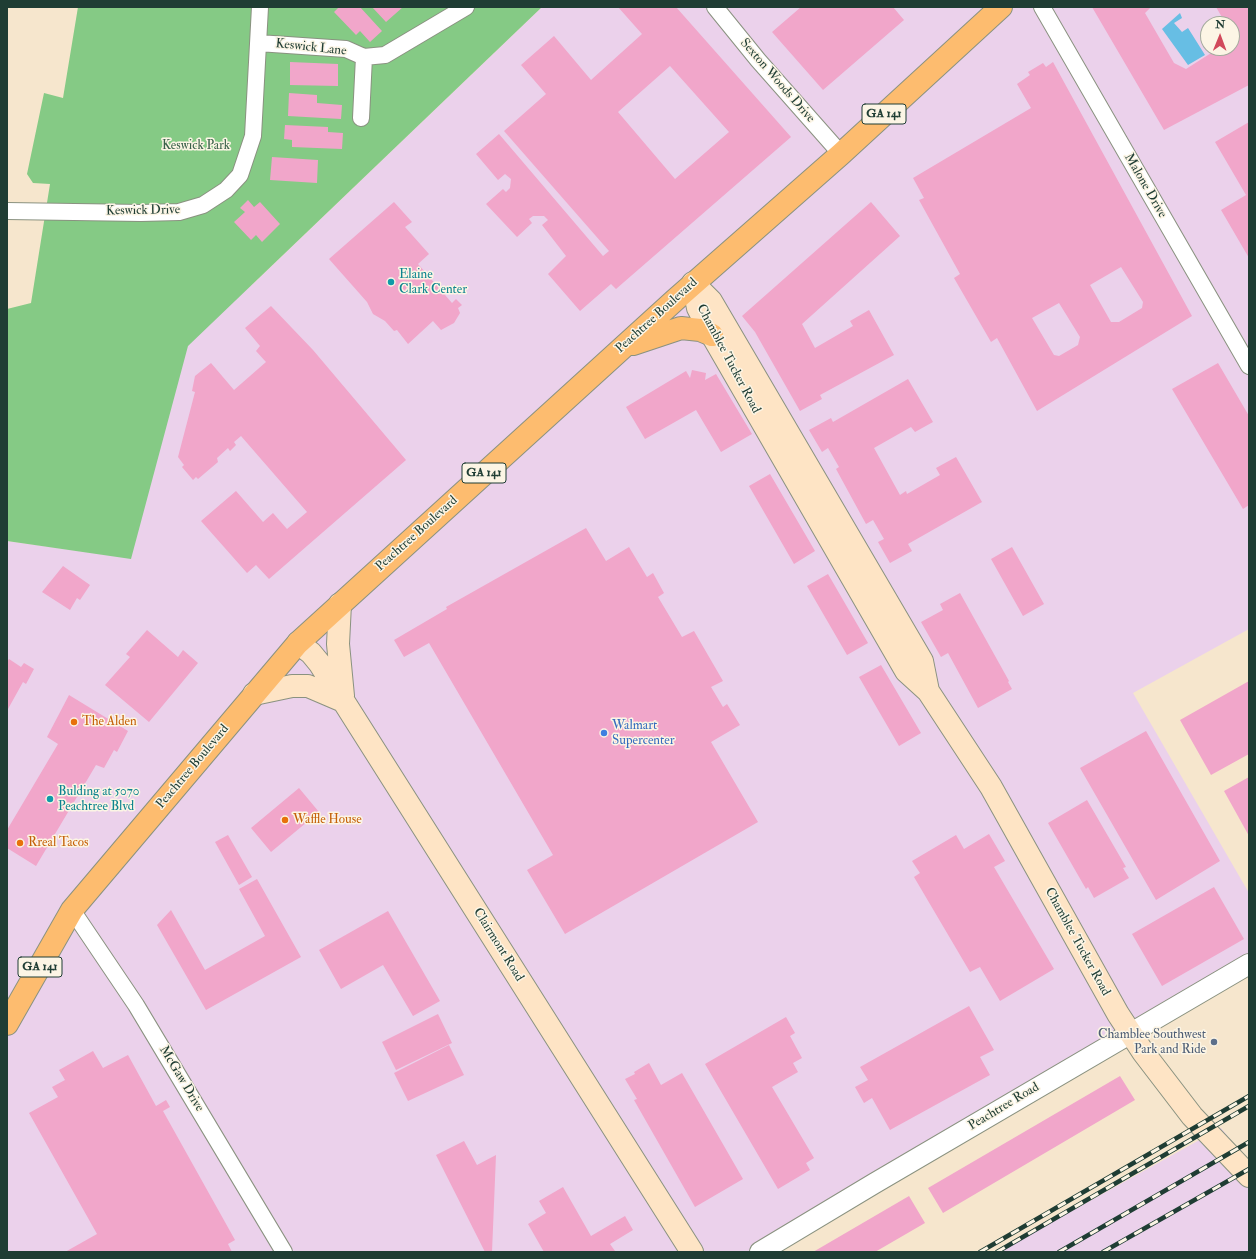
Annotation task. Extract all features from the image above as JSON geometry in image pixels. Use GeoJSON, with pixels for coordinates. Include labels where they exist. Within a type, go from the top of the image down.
{"type":"FeatureCollection","features":[{"type":"Feature","properties":{"kind":"highway","name":"Peachtree Boulevard"},"geometry":{"type":"LineString","coordinates":[[7,1024],[72,910],[298,643],[693,283],[841,154],[1001,7]]}},
{"type":"Feature","properties":{"kind":"highway"},"geometry":{"type":"LineString","coordinates":[[622,348],[681,328],[700,330],[712,335]]}},
{"type":"Feature","properties":{"kind":"main road","name":"Chamblee Tucker Road"},"geometry":{"type":"LineString","coordinates":[[693,283],[698,308],[712,335],[906,671],[928,691],[991,787],[1089,964],[1130,1033],[1192,1116],[1249,1176]]}},
{"type":"Feature","properties":{"kind":"main road","name":"Chamblee Tucker Road"},"geometry":{"type":"LineString","coordinates":[[693,283],[712,301],[922,661],[928,691]]}},
{"type":"Feature","properties":{"kind":"main road"},"geometry":{"type":"LineString","coordinates":[[340,604],[338,644],[344,703]]}},
{"type":"Feature","properties":{"kind":"main road","name":"Clairmont Road"},"geometry":{"type":"LineString","coordinates":[[298,643],[316,658],[692,1252]]}},
{"type":"Feature","properties":{"kind":"main road"},"geometry":{"type":"LineString","coordinates":[[254,694],[292,686],[308,686],[344,703]]}},
{"type":"Feature","properties":{"kind":"street","name":"Keswick Drive"},"geometry":{"type":"LineString","coordinates":[[7,211],[141,213],[179,212],[203,205],[226,190],[240,175],[253,136],[256,104],[260,7]]}},
{"type":"Feature","properties":{"kind":"street","name":"Keswick Lane"},"geometry":{"type":"LineString","coordinates":[[258,43],[346,49],[364,57],[385,55],[466,7]]}},
{"type":"Feature","properties":{"kind":"street","name":"Sexton Woods Drive"},"geometry":{"type":"LineString","coordinates":[[715,7],[758,60],[841,154]]}},
{"type":"Feature","properties":{"kind":"street","name":"Malone Drive"},"geometry":{"type":"LineString","coordinates":[[1042,7],[1249,366]]}},
{"type":"Feature","properties":{"kind":"street","name":"Keswick Lane"},"geometry":{"type":"LineString","coordinates":[[361,118],[364,57]]}},
{"type":"Feature","properties":{"kind":"street","name":"McGaw Drive"},"geometry":{"type":"LineString","coordinates":[[72,910],[136,1004],[284,1252]]}},
{"type":"Feature","properties":{"kind":"street","name":"Peachtree Road"},"geometry":{"type":"LineString","coordinates":[[760,1252],[1249,964]]}},
{"type":"Feature","properties":{"kind":"shaded area"},"geometry":{"type":"Polygon","coordinates":[[[542,7],[1249,7],[1249,629],[1133,693],[1249,893],[1249,971],[772,1252],[7,1252],[7,541],[108,555],[138,383],[255,282],[542,7]]]}},
{"type":"Feature","properties":{"kind":"shaded area"},"geometry":{"type":"Polygon","coordinates":[[[1221,1128],[1249,1162],[1249,1252],[998,1252],[1221,1128]]]}},
{"type":"Feature","properties":{"kind":"green space","name":"Keswick Park"},"geometry":{"type":"Polygon","coordinates":[[[78,7],[542,7],[188,346],[131,559],[7,541],[7,309],[31,303],[50,184],[33,183],[27,174],[44,93],[63,98],[78,7]]]}},
{"type":"Feature","properties":{"kind":"water"},"geometry":{"type":"Polygon","coordinates":[[[1180,13],[1182,18],[1174,23],[1182,32],[1188,28],[1200,47],[1200,56],[1203,56],[1188,65],[1162,29],[1180,13]]]}},
{"type":"Feature","properties":{"kind":"building"},"geometry":{"type":"Polygon","coordinates":[[[339,7],[360,7],[382,31],[370,42],[360,31],[356,35],[334,12],[339,7]]]}},
{"type":"Feature","properties":{"kind":"building"},"geometry":{"type":"Polygon","coordinates":[[[372,7],[403,7],[386,22],[372,7]]]}},
{"type":"Feature","properties":{"kind":"building"},"geometry":{"type":"Polygon","coordinates":[[[618,7],[676,7],[791,137],[616,289],[611,284],[580,311],[548,274],[566,256],[542,225],[548,220],[544,216],[533,216],[529,219],[532,223],[517,237],[486,204],[503,189],[506,192],[510,188],[511,179],[505,174],[498,180],[476,154],[499,134],[603,256],[609,251],[504,131],[546,94],[521,65],[554,36],[591,80],[642,34],[618,7]],[[670,66],[618,112],[675,179],[729,132],[670,66]]]}},
{"type":"Feature","properties":{"kind":"building"},"geometry":{"type":"Polygon","coordinates":[[[801,7],[893,7],[904,20],[823,90],[772,32],[801,7]]]}},
{"type":"Feature","properties":{"kind":"building"},"geometry":{"type":"Polygon","coordinates":[[[1092,7],[1151,7],[1145,13],[1174,63],[1186,69],[1206,56],[1240,56],[1240,16],[1221,16],[1216,7],[1249,7],[1249,85],[1164,130],[1092,7]]]}},
{"type":"Feature","properties":{"kind":"building"},"geometry":{"type":"Polygon","coordinates":[[[290,62],[338,64],[338,86],[290,85],[290,62]]]}},
{"type":"Feature","properties":{"kind":"building"},"geometry":{"type":"Polygon","coordinates":[[[1053,62],[1192,316],[1037,411],[997,338],[991,342],[954,278],[960,274],[919,200],[924,198],[913,178],[1031,108],[1017,84],[1030,75],[1028,72],[1043,63],[1046,67],[1053,62]],[[1121,267],[1090,285],[1111,322],[1119,322],[1142,308],[1143,302],[1121,267]],[[1059,303],[1032,318],[1054,355],[1059,356],[1078,345],[1080,337],[1059,303]]]}},
{"type":"Feature","properties":{"kind":"building"},"geometry":{"type":"Polygon","coordinates":[[[289,93],[317,95],[317,103],[342,105],[341,119],[288,116],[289,93]]]}},
{"type":"Feature","properties":{"kind":"building"},"geometry":{"type":"Polygon","coordinates":[[[1249,122],[1249,258],[1221,210],[1246,195],[1215,142],[1249,122]]]}},
{"type":"Feature","properties":{"kind":"building"},"geometry":{"type":"Polygon","coordinates":[[[285,125],[328,127],[328,132],[343,133],[342,149],[292,147],[292,140],[284,139],[285,125]]]}},
{"type":"Feature","properties":{"kind":"building"},"geometry":{"type":"Polygon","coordinates":[[[272,157],[318,160],[317,183],[270,180],[272,157]]]}},
{"type":"Feature","properties":{"kind":"building"},"geometry":{"type":"Polygon","coordinates":[[[248,200],[254,207],[260,202],[280,224],[262,242],[256,235],[251,240],[234,222],[245,212],[240,208],[248,200]]]}},
{"type":"Feature","properties":{"kind":"building","name":"Elaine Clark Center"},"geometry":{"type":"Polygon","coordinates":[[[394,202],[412,222],[405,227],[429,254],[418,264],[452,303],[456,299],[462,305],[458,308],[460,313],[454,323],[441,330],[433,321],[408,344],[397,330],[394,331],[385,321],[373,314],[367,302],[329,259],[394,202]]]}},
{"type":"Feature","properties":{"kind":"building"},"geometry":{"type":"Polygon","coordinates":[[[871,202],[900,236],[802,324],[815,348],[853,326],[850,321],[869,310],[894,355],[820,395],[822,399],[800,411],[755,332],[742,316],[871,202]]]}},
{"type":"Feature","properties":{"kind":"building"},"geometry":{"type":"Polygon","coordinates":[[[271,306],[313,350],[406,460],[269,579],[256,565],[247,573],[201,521],[236,491],[263,522],[273,513],[287,529],[307,512],[241,436],[234,442],[236,445],[230,451],[228,448],[217,458],[218,462],[198,479],[196,477],[193,480],[182,467],[184,465],[178,457],[195,392],[192,391],[195,376],[211,363],[234,390],[266,362],[256,351],[260,346],[245,328],[271,306]]]}},
{"type":"Feature","properties":{"kind":"building"},"geometry":{"type":"Polygon","coordinates":[[[1218,363],[1249,416],[1249,505],[1243,509],[1172,389],[1218,363]]]}},
{"type":"Feature","properties":{"kind":"building"},"geometry":{"type":"Polygon","coordinates":[[[692,370],[706,373],[705,380],[716,374],[752,434],[721,452],[696,410],[645,439],[626,407],[686,371],[690,378],[692,370]]]}},
{"type":"Feature","properties":{"kind":"building"},"geometry":{"type":"Polygon","coordinates":[[[908,379],[933,422],[915,432],[911,427],[874,448],[900,495],[906,491],[907,494],[940,475],[936,468],[956,457],[982,502],[908,544],[912,551],[890,563],[878,542],[884,539],[873,520],[866,524],[836,469],[839,467],[828,448],[822,452],[809,430],[831,418],[833,422],[908,379]]]}},
{"type":"Feature","properties":{"kind":"building"},"geometry":{"type":"Polygon","coordinates":[[[770,474],[815,551],[794,564],[749,486],[770,474]]]}},
{"type":"Feature","properties":{"kind":"building","name":"Walmart Supercenter"},"geometry":{"type":"Polygon","coordinates":[[[586,528],[606,561],[629,547],[647,577],[653,573],[664,593],[658,597],[682,637],[694,631],[723,681],[711,687],[723,707],[727,704],[740,725],[711,742],[758,822],[565,934],[527,870],[553,855],[429,643],[404,657],[394,640],[447,609],[446,607],[586,528]]]}},
{"type":"Feature","properties":{"kind":"building"},"geometry":{"type":"Polygon","coordinates":[[[1012,547],[1044,604],[1023,616],[991,559],[1012,547]]]}},
{"type":"Feature","properties":{"kind":"building"},"geometry":{"type":"Polygon","coordinates":[[[63,566],[90,585],[80,600],[77,598],[70,610],[42,592],[63,566]]]}},
{"type":"Feature","properties":{"kind":"building"},"geometry":{"type":"Polygon","coordinates":[[[828,574],[868,643],[847,655],[807,586],[828,574]]]}},
{"type":"Feature","properties":{"kind":"building"},"geometry":{"type":"Polygon","coordinates":[[[960,593],[1012,689],[978,708],[948,653],[941,657],[921,622],[943,610],[940,604],[960,593]]]}},
{"type":"Feature","properties":{"kind":"building"},"geometry":{"type":"Polygon","coordinates":[[[147,630],[178,657],[183,650],[198,663],[149,722],[105,685],[130,657],[126,654],[147,630]]]}},
{"type":"Feature","properties":{"kind":"building"},"geometry":{"type":"Polygon","coordinates":[[[9,659],[21,667],[24,663],[34,669],[26,684],[23,682],[8,709],[7,662],[9,659]]]}},
{"type":"Feature","properties":{"kind":"building"},"geometry":{"type":"Polygon","coordinates":[[[881,665],[921,733],[899,746],[859,677],[881,665]]]}},
{"type":"Feature","properties":{"kind":"building"},"geometry":{"type":"Polygon","coordinates":[[[1249,681],[1249,754],[1211,775],[1180,720],[1249,681]]]}},
{"type":"Feature","properties":{"kind":"building","name":"Bulding at 5070 Peachtree Blvd"},"geometry":{"type":"Polygon","coordinates":[[[69,695],[128,731],[117,752],[114,750],[104,768],[96,765],[36,866],[7,848],[7,830],[58,744],[47,737],[69,695]]]}},
{"type":"Feature","properties":{"kind":"building"},"geometry":{"type":"Polygon","coordinates":[[[1146,731],[1220,861],[1156,900],[1080,768],[1146,731]]]}},
{"type":"Feature","properties":{"kind":"building"},"geometry":{"type":"Polygon","coordinates":[[[1249,777],[1249,836],[1224,791],[1249,777]]]}},
{"type":"Feature","properties":{"kind":"building","name":"Waffle House"},"geometry":{"type":"Polygon","coordinates":[[[299,788],[319,812],[271,852],[251,828],[299,788]]]}},
{"type":"Feature","properties":{"kind":"building"},"geometry":{"type":"Polygon","coordinates":[[[1087,800],[1126,867],[1123,868],[1129,878],[1094,898],[1088,887],[1086,889],[1048,823],[1087,800]]]}},
{"type":"Feature","properties":{"kind":"building"},"geometry":{"type":"Polygon","coordinates":[[[989,834],[1005,861],[994,867],[1054,969],[1000,1001],[980,967],[970,972],[914,877],[920,873],[912,861],[956,835],[964,849],[989,834]]]}},
{"type":"Feature","properties":{"kind":"building"},"geometry":{"type":"Polygon","coordinates":[[[228,835],[252,877],[239,885],[215,842],[228,835]]]}},
{"type":"Feature","properties":{"kind":"building"},"geometry":{"type":"Polygon","coordinates":[[[257,879],[301,957],[206,1010],[157,925],[171,910],[205,970],[265,936],[239,889],[257,879]]]}},
{"type":"Feature","properties":{"kind":"building"},"geometry":{"type":"Polygon","coordinates":[[[1214,887],[1244,939],[1162,986],[1132,934],[1214,887]]]}},
{"type":"Feature","properties":{"kind":"building"},"geometry":{"type":"Polygon","coordinates":[[[388,911],[440,1001],[413,1016],[383,965],[341,989],[319,950],[388,911]]]}},
{"type":"Feature","properties":{"kind":"building"},"geometry":{"type":"Polygon","coordinates":[[[969,1006],[994,1050],[980,1057],[990,1075],[890,1130],[872,1098],[864,1103],[855,1087],[868,1080],[860,1067],[969,1006]]]}},
{"type":"Feature","properties":{"kind":"building"},"geometry":{"type":"Polygon","coordinates":[[[438,1014],[452,1043],[396,1070],[382,1042],[438,1014]]]}},
{"type":"Feature","properties":{"kind":"building"},"geometry":{"type":"Polygon","coordinates":[[[786,1017],[795,1033],[790,1036],[802,1058],[793,1063],[798,1072],[772,1087],[814,1158],[806,1163],[810,1170],[778,1189],[705,1064],[786,1017]]]}},
{"type":"Feature","properties":{"kind":"building"},"geometry":{"type":"Polygon","coordinates":[[[449,1045],[464,1075],[408,1101],[394,1073],[449,1045]]]}},
{"type":"Feature","properties":{"kind":"building"},"geometry":{"type":"Polygon","coordinates":[[[93,1051],[103,1068],[128,1055],[156,1106],[166,1100],[170,1107],[163,1111],[235,1240],[228,1244],[232,1252],[65,1252],[97,1234],[29,1113],[58,1097],[52,1087],[65,1080],[59,1070],[93,1051]]]}},
{"type":"Feature","properties":{"kind":"building"},"geometry":{"type":"Polygon","coordinates":[[[649,1063],[661,1085],[682,1073],[743,1179],[695,1207],[634,1100],[637,1099],[625,1079],[635,1074],[634,1072],[649,1063]]]}},
{"type":"Feature","properties":{"kind":"building"},"geometry":{"type":"Polygon","coordinates":[[[1120,1076],[1135,1100],[943,1213],[928,1188],[1120,1076]]]}},
{"type":"Feature","properties":{"kind":"building"},"geometry":{"type":"Polygon","coordinates":[[[464,1141],[477,1165],[496,1155],[492,1252],[485,1252],[436,1155],[464,1141]]]}},
{"type":"Feature","properties":{"kind":"building"},"geometry":{"type":"Polygon","coordinates":[[[563,1187],[591,1236],[625,1216],[633,1230],[610,1244],[615,1251],[544,1252],[528,1224],[546,1213],[539,1201],[563,1187]]]}},
{"type":"Feature","properties":{"kind":"building"},"geometry":{"type":"Polygon","coordinates":[[[909,1196],[925,1223],[875,1252],[813,1252],[909,1196]]]}},
{"type":"Feature","properties":{"kind":"railway"},"geometry":{"type":"LineString","coordinates":[[980,1252],[1249,1096]]}},
{"type":"Feature","properties":{"kind":"railway"},"geometry":{"type":"LineString","coordinates":[[997,1252],[1249,1106]]}},
{"type":"Feature","properties":{"kind":"railway"},"geometry":{"type":"LineString","coordinates":[[1059,1252],[1249,1142]]}},
{"type":"Feature","properties":{"kind":"railway"},"geometry":{"type":"LineString","coordinates":[[1103,1252],[1249,1169]]}},
{"type":"Feature","properties":{"kind":"place","name":"Elaine Clark Center"},"geometry":{"type":"Point","coordinates":[391,282]}},
{"type":"Feature","properties":{"kind":"place","name":"The Alden"},"geometry":{"type":"Point","coordinates":[74,722]}},
{"type":"Feature","properties":{"kind":"place","name":"Walmart Supercenter"},"geometry":{"type":"Point","coordinates":[604,733]}},
{"type":"Feature","properties":{"kind":"place","name":"Bulding at 5070 Peachtree Blvd"},"geometry":{"type":"Point","coordinates":[50,799]}},
{"type":"Feature","properties":{"kind":"place","name":"Waffle House"},"geometry":{"type":"Point","coordinates":[285,820]}},
{"type":"Feature","properties":{"kind":"place","name":"Rreal Tacos"},"geometry":{"type":"Point","coordinates":[20,843]}},
{"type":"Feature","properties":{"kind":"place","name":"Chamblee Southwest Park and Ride"},"geometry":{"type":"Point","coordinates":[1214,1042]}}]}
